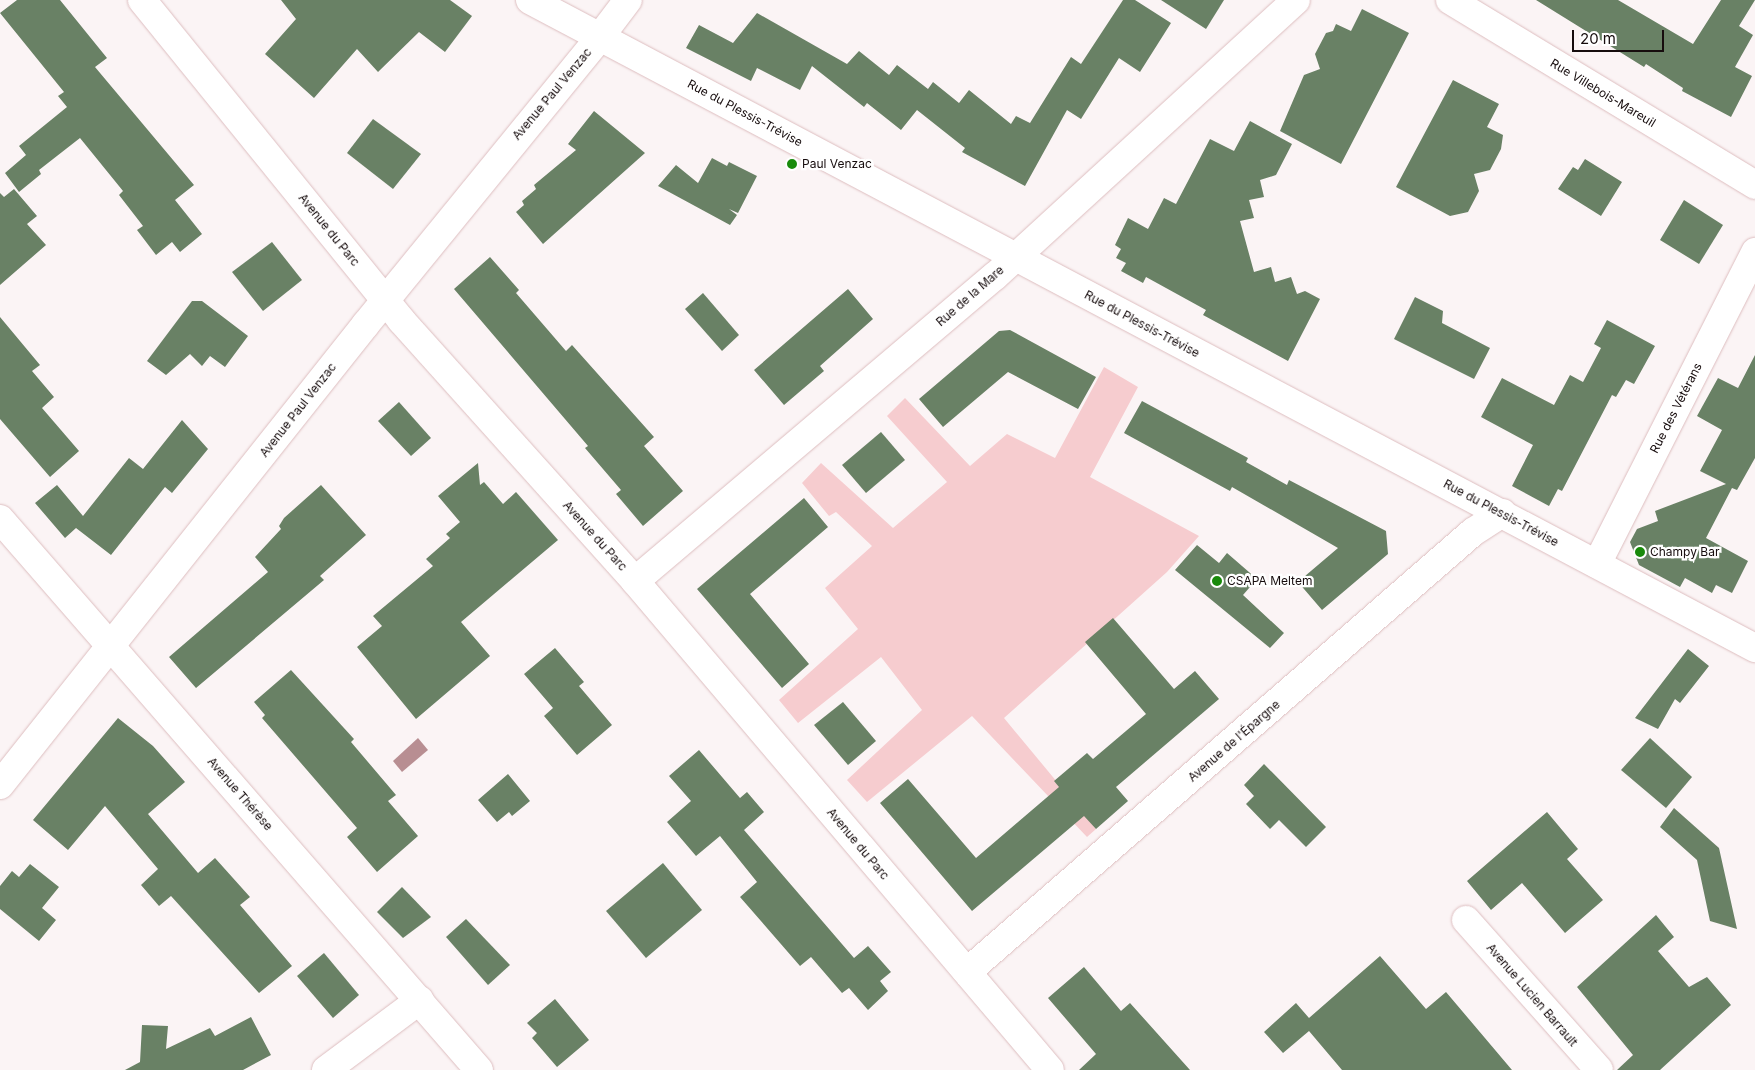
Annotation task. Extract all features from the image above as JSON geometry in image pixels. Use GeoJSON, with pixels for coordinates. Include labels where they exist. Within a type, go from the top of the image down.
{"type":"FeatureCollection","features":[{"type":"Feature","properties":{"kind":"street","name":"Avenue du Parc"},"geometry":{"type":"LineString","coordinates":[[142,0],[386,301],[635,581],[1050,1070]]}},
{"type":"Feature","properties":{"kind":"street","name":"Rue du Plessis-Trévise"},"geometry":{"type":"LineString","coordinates":[[530,0],[1017,255],[1088,296],[1755,648]]}},
{"type":"Feature","properties":{"kind":"street","name":"Avenue Paul Venzac"},"geometry":{"type":"LineString","coordinates":[[0,785],[628,0]]}},
{"type":"Feature","properties":{"kind":"street","name":"Rue de la Mare"},"geometry":{"type":"LineString","coordinates":[[635,581],[1017,255],[1296,0]]}},
{"type":"Feature","properties":{"kind":"street","name":"Rue Villebois-Mareuil"},"geometry":{"type":"LineString","coordinates":[[1450,0],[1755,185]]}},
{"type":"Feature","properties":{"kind":"street","name":"Rue des Vétérans"},"geometry":{"type":"LineString","coordinates":[[1597,564],[1755,252]]}},
{"type":"Feature","properties":{"kind":"street","name":"Avenue de l'Épargne"},"geometry":{"type":"LineString","coordinates":[[967,972],[1474,532],[1502,513]]}},
{"type":"Feature","properties":{"kind":"street","name":"Avenue Thérèse"},"geometry":{"type":"LineString","coordinates":[[0,519],[479,1070]]}},
{"type":"Feature","properties":{"kind":"street","name":"Avenue Lucien Barrault"},"geometry":{"type":"LineString","coordinates":[[1466,920],[1599,1070]]}},
{"type":"Feature","properties":{"kind":"street"},"geometry":{"type":"LineString","coordinates":[[326,1070],[420,1000]]}},
{"type":"Feature","properties":{"kind":"shaded area"},"geometry":{"type":"Polygon","coordinates":[[[1104,367],[1138,387],[1090,477],[1199,536],[1167,572],[1004,718],[1096,829],[1087,837],[972,716],[867,802],[847,780],[922,710],[881,657],[798,723],[779,700],[858,629],[825,588],[872,546],[836,512],[829,516],[802,483],[821,463],[893,528],[947,482],[887,416],[905,398],[970,466],[1007,434],[1055,458],[1104,367]]]}},
{"type":"Feature","properties":{"kind":"shaded area"},"geometry":{"type":"Polygon","coordinates":[[[418,738],[428,750],[402,772],[393,761],[418,738]]]}},
{"type":"Feature","properties":{"kind":"building"},"geometry":{"type":"Polygon","coordinates":[[[17,0],[60,0],[107,58],[95,67],[194,185],[175,200],[202,234],[180,252],[172,242],[156,255],[137,230],[143,226],[119,195],[123,191],[80,138],[39,170],[41,174],[19,192],[5,173],[26,155],[19,146],[67,107],[58,96],[64,92],[0,13],[17,0]]]}},
{"type":"Feature","properties":{"kind":"building"},"geometry":{"type":"Polygon","coordinates":[[[281,0],[450,0],[472,16],[445,52],[419,32],[378,72],[357,49],[314,98],[265,54],[296,19],[281,0]]]}},
{"type":"Feature","properties":{"kind":"building"},"geometry":{"type":"Polygon","coordinates":[[[1123,0],[1135,0],[1171,23],[1140,72],[1119,58],[1081,119],[1067,110],[1025,186],[962,152],[965,148],[917,110],[901,130],[867,103],[864,107],[812,66],[800,90],[757,68],[751,81],[686,48],[699,25],[733,43],[757,13],[847,64],[859,51],[889,75],[897,65],[928,89],[933,82],[959,103],[969,90],[1011,124],[1016,116],[1030,123],[1071,57],[1081,64],[1123,0]]]}},
{"type":"Feature","properties":{"kind":"building"},"geometry":{"type":"Polygon","coordinates":[[[1161,0],[1224,0],[1206,29],[1161,0]]]}},
{"type":"Feature","properties":{"kind":"building"},"geometry":{"type":"Polygon","coordinates":[[[1536,0],[1618,0],[1693,44],[1721,0],[1755,0],[1739,26],[1753,35],[1735,67],[1752,76],[1731,117],[1682,91],[1683,88],[1646,64],[1644,67],[1536,0]]]}},
{"type":"Feature","properties":{"kind":"building"},"geometry":{"type":"Polygon","coordinates":[[[1362,9],[1409,33],[1341,164],[1280,131],[1304,75],[1320,69],[1315,54],[1326,33],[1333,31],[1336,24],[1351,31],[1362,9]]]}},
{"type":"Feature","properties":{"kind":"building"},"geometry":{"type":"Polygon","coordinates":[[[1453,80],[1499,104],[1487,127],[1503,135],[1501,149],[1490,170],[1474,174],[1479,191],[1468,212],[1450,216],[1396,187],[1453,80]]]}},
{"type":"Feature","properties":{"kind":"building"},"geometry":{"type":"Polygon","coordinates":[[[594,111],[645,153],[543,244],[516,212],[524,205],[522,201],[536,189],[534,185],[576,150],[568,144],[594,111]]]}},
{"type":"Feature","properties":{"kind":"building"},"geometry":{"type":"Polygon","coordinates":[[[373,119],[421,154],[393,189],[347,153],[373,119]]]}},
{"type":"Feature","properties":{"kind":"building"},"geometry":{"type":"Polygon","coordinates":[[[1250,121],[1292,144],[1276,175],[1260,180],[1264,197],[1249,200],[1254,218],[1240,221],[1254,272],[1271,267],[1275,282],[1291,277],[1297,294],[1305,291],[1320,299],[1288,361],[1203,315],[1206,310],[1146,277],[1143,283],[1121,271],[1126,263],[1116,258],[1121,249],[1115,245],[1128,218],[1148,229],[1164,198],[1176,204],[1210,139],[1234,151],[1250,121]]]}},
{"type":"Feature","properties":{"kind":"building"},"geometry":{"type":"Polygon","coordinates":[[[712,158],[727,166],[729,162],[757,176],[738,213],[729,209],[737,215],[730,225],[658,186],[676,165],[698,183],[712,158]]]}},
{"type":"Feature","properties":{"kind":"building"},"geometry":{"type":"Polygon","coordinates":[[[1585,159],[1622,182],[1601,216],[1558,189],[1573,167],[1578,170],[1585,159]]]}},
{"type":"Feature","properties":{"kind":"building"},"geometry":{"type":"Polygon","coordinates":[[[14,189],[37,216],[27,224],[46,245],[0,285],[0,193],[4,197],[14,189]]]}},
{"type":"Feature","properties":{"kind":"building"},"geometry":{"type":"Polygon","coordinates":[[[1684,200],[1723,225],[1699,264],[1660,240],[1684,200]]]}},
{"type":"Feature","properties":{"kind":"building"},"geometry":{"type":"Polygon","coordinates":[[[272,242],[302,280],[263,311],[232,272],[272,242]]]}},
{"type":"Feature","properties":{"kind":"building"},"geometry":{"type":"Polygon","coordinates":[[[490,257],[519,290],[516,293],[566,351],[572,345],[654,437],[644,446],[683,491],[643,526],[616,494],[621,490],[585,448],[588,446],[454,289],[490,257]]]}},
{"type":"Feature","properties":{"kind":"building"},"geometry":{"type":"Polygon","coordinates":[[[848,289],[873,319],[820,366],[824,371],[784,405],[754,370],[848,289]]]}},
{"type":"Feature","properties":{"kind":"building"},"geometry":{"type":"Polygon","coordinates":[[[703,293],[739,335],[722,351],[685,309],[703,293]]]}},
{"type":"Feature","properties":{"kind":"building"},"geometry":{"type":"Polygon","coordinates":[[[1415,297],[1443,311],[1442,323],[1490,348],[1474,379],[1394,339],[1415,297]]]}},
{"type":"Feature","properties":{"kind":"building"},"geometry":{"type":"Polygon","coordinates":[[[192,301],[202,301],[248,336],[225,367],[210,356],[202,366],[190,354],[166,375],[147,361],[192,301]]]}},
{"type":"Feature","properties":{"kind":"building"},"geometry":{"type":"Polygon","coordinates":[[[0,317],[40,365],[32,371],[54,397],[42,408],[79,451],[50,477],[0,419],[0,317]]]}},
{"type":"Feature","properties":{"kind":"building"},"geometry":{"type":"Polygon","coordinates":[[[1607,320],[1655,346],[1634,384],[1626,380],[1616,397],[1612,395],[1562,491],[1558,489],[1549,506],[1512,486],[1533,445],[1481,417],[1502,378],[1554,405],[1570,375],[1583,382],[1601,348],[1594,344],[1607,320]]]}},
{"type":"Feature","properties":{"kind":"building"},"geometry":{"type":"Polygon","coordinates":[[[1010,330],[1096,377],[1078,409],[1008,372],[943,427],[919,399],[999,331],[1010,330]]]}},
{"type":"Feature","properties":{"kind":"building"},"geometry":{"type":"Polygon","coordinates":[[[1755,355],[1755,458],[1737,490],[1732,488],[1706,538],[1748,561],[1732,593],[1716,585],[1712,593],[1685,578],[1680,587],[1639,565],[1630,542],[1637,529],[1658,521],[1655,511],[1726,484],[1700,471],[1722,430],[1697,416],[1718,378],[1738,388],[1755,355]]]}},
{"type":"Feature","properties":{"kind":"building"},"geometry":{"type":"Polygon","coordinates":[[[1142,401],[1248,458],[1246,462],[1287,485],[1289,480],[1386,531],[1388,554],[1322,610],[1298,582],[1338,548],[1232,487],[1230,491],[1124,433],[1142,401]]]}},
{"type":"Feature","properties":{"kind":"building"},"geometry":{"type":"Polygon","coordinates":[[[399,402],[431,438],[411,456],[378,421],[399,402]]]}},
{"type":"Feature","properties":{"kind":"building"},"geometry":{"type":"Polygon","coordinates":[[[182,420],[208,449],[172,493],[165,487],[111,555],[76,528],[65,538],[35,503],[57,485],[83,516],[129,458],[143,469],[182,420]]]}},
{"type":"Feature","properties":{"kind":"building"},"geometry":{"type":"Polygon","coordinates":[[[881,432],[905,460],[866,493],[842,465],[881,432]]]}},
{"type":"Feature","properties":{"kind":"building"},"geometry":{"type":"Polygon","coordinates":[[[478,463],[480,485],[484,482],[503,504],[516,492],[558,540],[461,622],[490,656],[416,719],[357,647],[382,626],[373,616],[433,566],[426,559],[450,538],[446,534],[460,522],[438,496],[478,463]]]}},
{"type":"Feature","properties":{"kind":"building"},"geometry":{"type":"Polygon","coordinates":[[[321,485],[366,535],[320,576],[324,580],[196,688],[169,657],[268,572],[255,557],[281,529],[279,526],[284,518],[321,485]]]}},
{"type":"Feature","properties":{"kind":"building"},"geometry":{"type":"Polygon","coordinates":[[[804,498],[828,527],[750,594],[809,664],[782,688],[697,589],[804,498]]]}},
{"type":"Feature","properties":{"kind":"building","name":"CSAPA Meltem"},"geometry":{"type":"Polygon","coordinates":[[[1197,545],[1219,563],[1227,553],[1257,579],[1243,595],[1284,633],[1270,648],[1175,570],[1197,545]]]}},
{"type":"Feature","properties":{"kind":"building"},"geometry":{"type":"Polygon","coordinates":[[[1113,618],[1174,689],[1195,671],[1219,699],[1116,787],[1128,801],[1096,829],[1084,816],[972,911],[880,803],[908,779],[976,858],[1059,787],[1054,781],[1087,753],[1093,759],[1146,714],[1085,642],[1113,618]]]}},
{"type":"Feature","properties":{"kind":"building"},"geometry":{"type":"Polygon","coordinates":[[[555,648],[584,682],[579,686],[612,725],[577,755],[544,716],[553,708],[524,674],[555,648]]]}},
{"type":"Feature","properties":{"kind":"building"},"geometry":{"type":"Polygon","coordinates":[[[1688,649],[1709,666],[1680,703],[1675,699],[1658,729],[1635,718],[1688,649]]]}},
{"type":"Feature","properties":{"kind":"building"},"geometry":{"type":"Polygon","coordinates":[[[291,670],[354,739],[351,742],[396,795],[388,801],[418,836],[377,872],[347,837],[357,828],[262,718],[265,715],[254,702],[291,670]]]}},
{"type":"Feature","properties":{"kind":"building"},"geometry":{"type":"Polygon","coordinates":[[[843,702],[876,741],[848,765],[814,725],[843,702]]]}},
{"type":"Feature","properties":{"kind":"building"},"geometry":{"type":"Polygon","coordinates":[[[118,718],[153,746],[185,782],[148,814],[198,873],[215,858],[250,897],[240,905],[292,966],[259,993],[171,896],[159,906],[141,885],[158,869],[105,806],[68,850],[33,820],[118,718]]]}},
{"type":"Feature","properties":{"kind":"building"},"geometry":{"type":"Polygon","coordinates":[[[1650,738],[1692,777],[1666,808],[1621,770],[1650,738]]]}},
{"type":"Feature","properties":{"kind":"building"},"geometry":{"type":"Polygon","coordinates":[[[699,750],[740,798],[747,792],[764,812],[744,830],[854,958],[868,946],[891,972],[880,981],[888,991],[868,1010],[849,988],[842,993],[811,957],[800,966],[740,897],[757,882],[720,836],[696,856],[667,822],[691,801],[669,776],[699,750]]]}},
{"type":"Feature","properties":{"kind":"building"},"geometry":{"type":"Polygon","coordinates":[[[1264,764],[1326,827],[1306,847],[1279,820],[1270,829],[1246,804],[1254,796],[1244,785],[1264,764]]]}},
{"type":"Feature","properties":{"kind":"building"},"geometry":{"type":"Polygon","coordinates":[[[508,774],[530,801],[512,816],[509,812],[497,822],[478,800],[508,774]]]}},
{"type":"Feature","properties":{"kind":"building"},"geometry":{"type":"Polygon","coordinates":[[[1674,808],[1719,848],[1737,929],[1710,921],[1697,860],[1660,827],[1674,808]]]}},
{"type":"Feature","properties":{"kind":"building"},"geometry":{"type":"Polygon","coordinates":[[[1547,812],[1578,849],[1567,859],[1603,900],[1565,933],[1522,883],[1491,910],[1467,881],[1547,812]]]}},
{"type":"Feature","properties":{"kind":"building"},"geometry":{"type":"Polygon","coordinates":[[[663,863],[702,910],[646,958],[606,911],[663,863]]]}},
{"type":"Feature","properties":{"kind":"building"},"geometry":{"type":"Polygon","coordinates":[[[30,864],[59,887],[42,908],[56,920],[39,941],[0,909],[0,886],[12,871],[19,877],[30,864]]]}},
{"type":"Feature","properties":{"kind":"building"},"geometry":{"type":"Polygon","coordinates":[[[402,887],[431,917],[403,938],[377,912],[402,887]]]}},
{"type":"Feature","properties":{"kind":"building"},"geometry":{"type":"Polygon","coordinates":[[[1656,915],[1674,937],[1658,951],[1689,987],[1707,977],[1731,1005],[1660,1070],[1617,1070],[1633,1055],[1577,987],[1656,915]]]}},
{"type":"Feature","properties":{"kind":"building"},"geometry":{"type":"Polygon","coordinates":[[[466,919],[510,965],[488,985],[446,937],[466,919]]]}},
{"type":"Feature","properties":{"kind":"building"},"geometry":{"type":"Polygon","coordinates":[[[324,953],[359,995],[333,1018],[297,976],[324,953]]]}},
{"type":"Feature","properties":{"kind":"building"},"geometry":{"type":"Polygon","coordinates":[[[1380,956],[1426,1009],[1446,992],[1512,1070],[1342,1070],[1309,1031],[1283,1053],[1264,1032],[1296,1003],[1309,1018],[1380,956]]]}},
{"type":"Feature","properties":{"kind":"building"},"geometry":{"type":"Polygon","coordinates":[[[1084,967],[1121,1011],[1130,1003],[1190,1070],[1079,1070],[1096,1054],[1048,998],[1084,967]]]}},
{"type":"Feature","properties":{"kind":"building"},"geometry":{"type":"Polygon","coordinates":[[[555,999],[589,1040],[557,1067],[532,1038],[537,1033],[527,1023],[555,999]]]}},
{"type":"Feature","properties":{"kind":"building"},"geometry":{"type":"Polygon","coordinates":[[[251,1017],[271,1055],[243,1070],[125,1070],[140,1062],[142,1025],[168,1026],[166,1049],[210,1028],[215,1036],[251,1017]]]}},
{"type":"Feature","properties":{"kind":"place","name":"Paul Venzac"},"geometry":{"type":"Point","coordinates":[792,164]}},
{"type":"Feature","properties":{"kind":"place","name":"Champy Bar"},"geometry":{"type":"Point","coordinates":[1640,552]}},
{"type":"Feature","properties":{"kind":"place","name":"CSAPA Meltem"},"geometry":{"type":"Point","coordinates":[1217,581]}}]}
